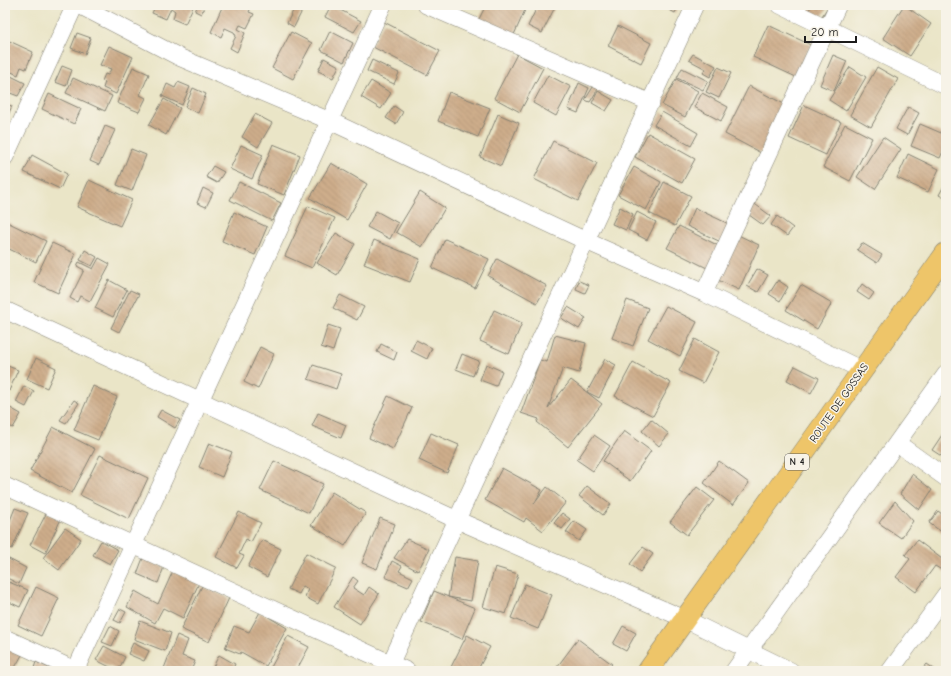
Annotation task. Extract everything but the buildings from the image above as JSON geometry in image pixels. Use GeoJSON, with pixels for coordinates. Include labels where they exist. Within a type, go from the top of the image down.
{"type":"FeatureCollection","features":[{"type":"Feature","properties":{"kind":"main road","name":"ROUTE DE GOSSAS"},"geometry":{"type":"LineString","coordinates":[[648,671],[946,253]]}},
{"type":"Feature","properties":{"kind":"street"},"geometry":{"type":"LineString","coordinates":[[5,157],[75,5]]}},
{"type":"Feature","properties":{"kind":"street"},"geometry":{"type":"LineString","coordinates":[[79,5],[181,58],[330,121],[586,241],[704,293],[862,370]]}},
{"type":"Feature","properties":{"kind":"street"},"geometry":{"type":"LineString","coordinates":[[5,638],[76,671],[383,5]]}},
{"type":"Feature","properties":{"kind":"street"},"geometry":{"type":"LineString","coordinates":[[426,5],[651,103]]}},
{"type":"Feature","properties":{"kind":"street"},"geometry":{"type":"LineString","coordinates":[[389,667],[695,5]]}},
{"type":"Feature","properties":{"kind":"street"},"geometry":{"type":"LineString","coordinates":[[780,5],[946,86]]}},
{"type":"Feature","properties":{"kind":"street"},"geometry":{"type":"LineString","coordinates":[[704,293],[838,5]]}},
{"type":"Feature","properties":{"kind":"street"},"geometry":{"type":"LineString","coordinates":[[5,310],[457,520],[685,619],[791,671]]}},
{"type":"Feature","properties":{"kind":"street"},"geometry":{"type":"LineString","coordinates":[[734,671],[946,374]]}},
{"type":"Feature","properties":{"kind":"street"},"geometry":{"type":"LineString","coordinates":[[897,442],[946,478]]}},
{"type":"Feature","properties":{"kind":"street"},"geometry":{"type":"LineString","coordinates":[[5,486],[134,544],[389,667],[408,671]]}},
{"type":"Feature","properties":{"kind":"street"},"geometry":{"type":"LineString","coordinates":[[890,671],[946,594]]}}]}
